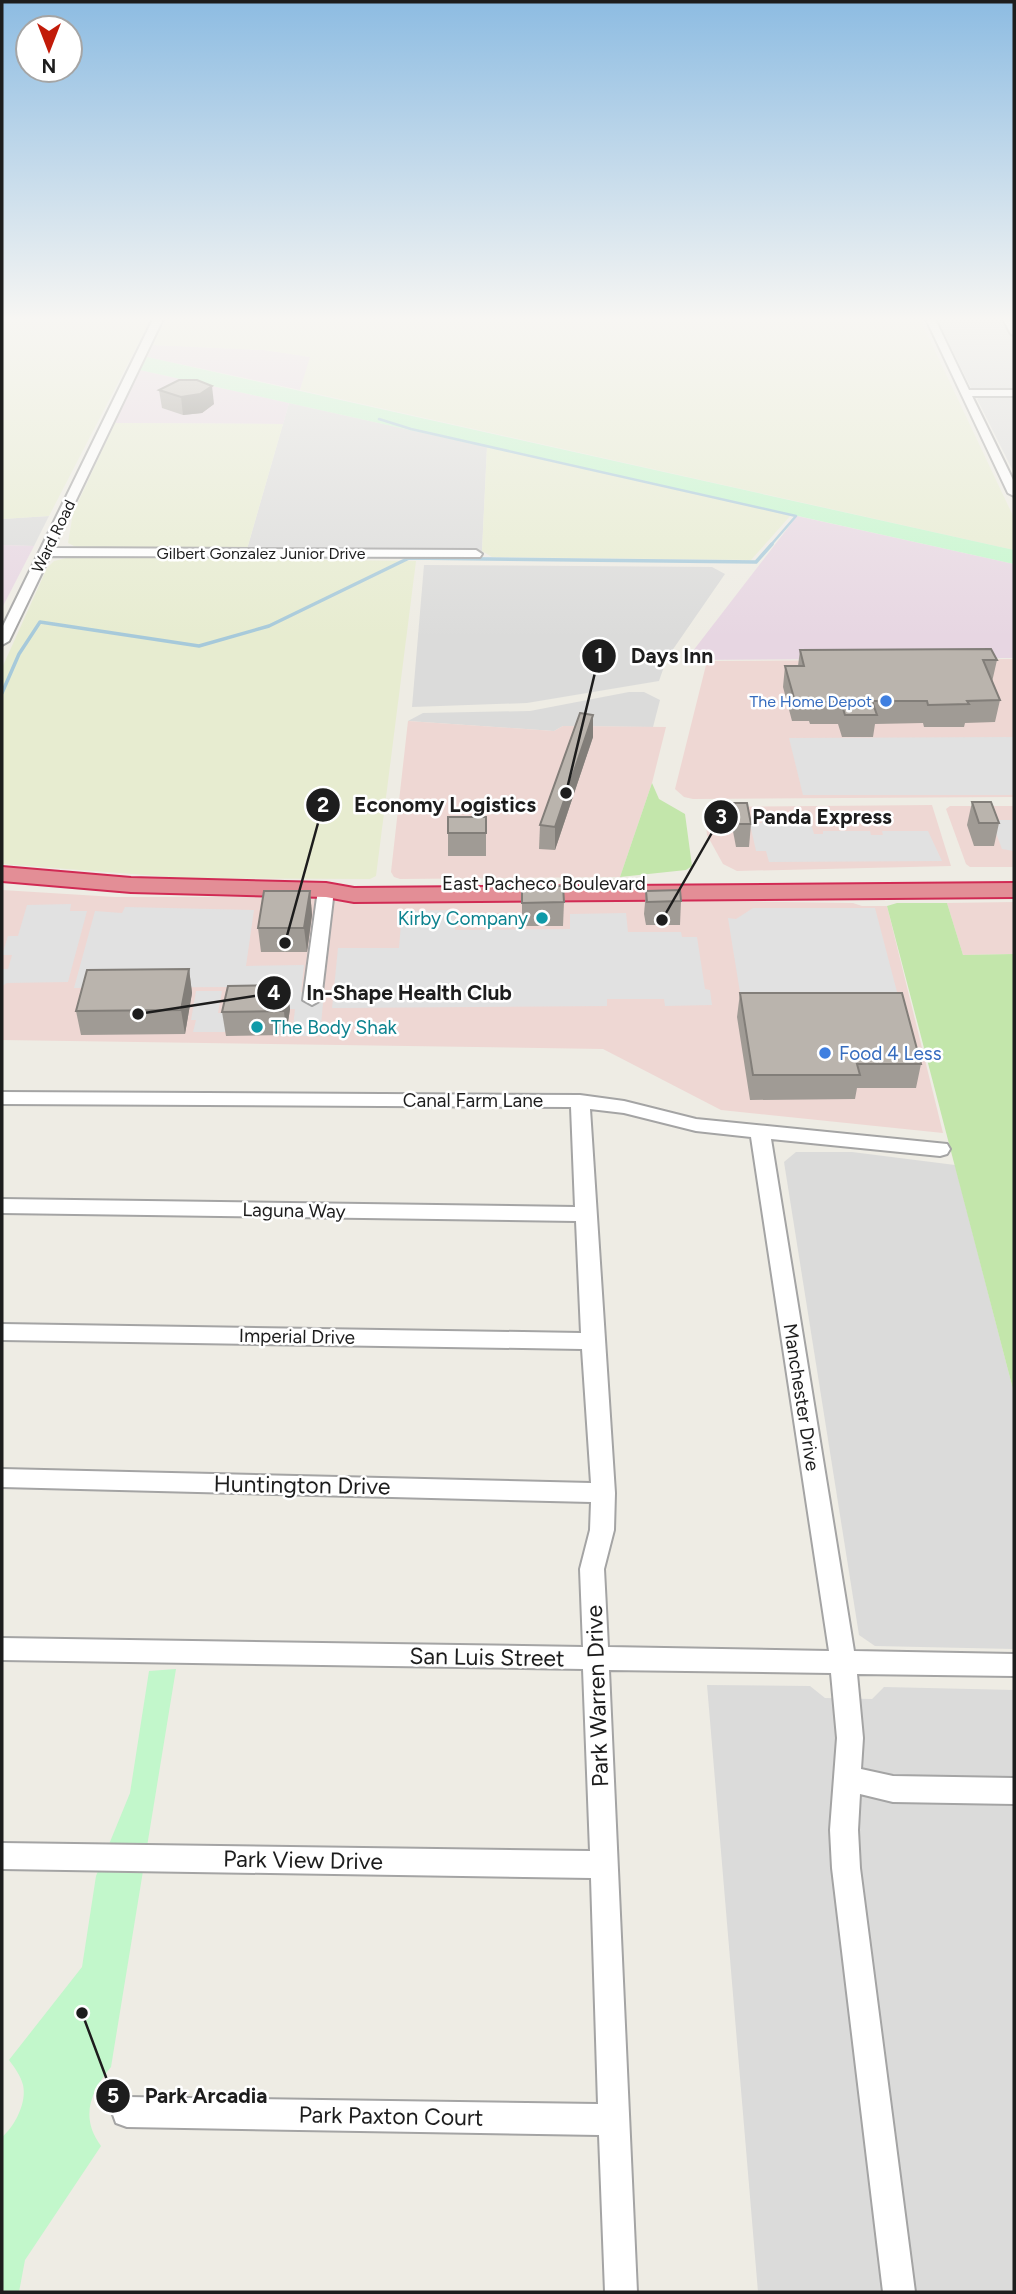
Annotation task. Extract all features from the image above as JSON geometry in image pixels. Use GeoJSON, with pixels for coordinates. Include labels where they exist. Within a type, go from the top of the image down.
{"type":"FeatureCollection","features":[{"type":"Feature","properties":{"kind":"highway","name":"East Pacheco Boulevard"},"geometry":{"type":"LineString","coordinates":[[2,874],[131,886],[326,890],[354,895],[1014,890]]}},
{"type":"Feature","properties":{"kind":"highway","name":"East Pacheco Boulevard"},"geometry":{"type":"LineString","coordinates":[[326,890],[353,885],[1014,879]]}},
{"type":"Feature","properties":{"kind":"street","name":"Ward Road"},"geometry":{"type":"LineString","coordinates":[[2,641],[107,424]]}},
{"type":"Feature","properties":{"kind":"street"},"geometry":{"type":"LineString","coordinates":[[980,424],[1014,493]]}},
{"type":"Feature","properties":{"kind":"street","name":"Gilbert Gonzalez Junior Drive"},"geometry":{"type":"LineString","coordinates":[[45,552],[476,554]]}},
{"type":"Feature","properties":{"kind":"street"},"geometry":{"type":"LineString","coordinates":[[312,1000],[326,890]]}},
{"type":"Feature","properties":{"kind":"street","name":"Canal Farm Lane"},"geometry":{"type":"LineString","coordinates":[[2,1098],[580,1101],[624,1107],[696,1125],[940,1149]]}},
{"type":"Feature","properties":{"kind":"street","name":"Park Warren Drive"},"geometry":{"type":"LineString","coordinates":[[580,1101],[603,1493],[602,1530],[592,1569],[621,2292]]}},
{"type":"Feature","properties":{"kind":"street","name":"Manchester Drive"},"geometry":{"type":"LineString","coordinates":[[760,1132],[828,1551],[843,1662],[850,1738],[844,1830],[846,1868],[899,2292]]}},
{"type":"Feature","properties":{"kind":"street","name":"Laguna Way"},"geometry":{"type":"LineString","coordinates":[[2,1206],[585,1214]]}},
{"type":"Feature","properties":{"kind":"street","name":"Imperial Drive"},"geometry":{"type":"LineString","coordinates":[[2,1332],[592,1341]]}},
{"type":"Feature","properties":{"kind":"street","name":"Huntington Drive"},"geometry":{"type":"LineString","coordinates":[[2,1478],[603,1493]]}},
{"type":"Feature","properties":{"kind":"street","name":"San Luis Street"},"geometry":{"type":"LineString","coordinates":[[2,1648],[1014,1665]]}},
{"type":"Feature","properties":{"kind":"street"},"geometry":{"type":"LineString","coordinates":[[849,1779],[893,1789],[1014,1791]]}},
{"type":"Feature","properties":{"kind":"street","name":"Park View Drive"},"geometry":{"type":"LineString","coordinates":[[2,1856],[603,1865]]}},
{"type":"Feature","properties":{"kind":"street","name":"Park Paxton Court"},"geometry":{"type":"LineString","coordinates":[[127,2112],[612,2120]]}},
{"type":"Feature","properties":{"kind":"shaded area"},"geometry":{"type":"Polygon","coordinates":[[[283,424],[384,424],[487,447],[482,551],[247,549],[283,424]]]}},
{"type":"Feature","properties":{"kind":"shaded area"},"geometry":{"type":"Polygon","coordinates":[[[990,424],[1014,424],[1014,473],[990,424]]]}},
{"type":"Feature","properties":{"kind":"shaded area"},"geometry":{"type":"Polygon","coordinates":[[[49,516],[34,546],[2,545],[2,519],[49,516]]]}},
{"type":"Feature","properties":{"kind":"shaded area"},"geometry":{"type":"Polygon","coordinates":[[[797,516],[1014,564],[1014,658],[686,660],[797,516]]]}},
{"type":"Feature","properties":{"kind":"shaded area"},"geometry":{"type":"Polygon","coordinates":[[[2,545],[34,546],[2,608],[2,545]]]}},
{"type":"Feature","properties":{"kind":"shaded area"},"geometry":{"type":"Polygon","coordinates":[[[424,565],[712,567],[725,574],[667,658],[659,681],[527,703],[412,707],[424,565]]]}},
{"type":"Feature","properties":{"kind":"shaded area"},"geometry":{"type":"Polygon","coordinates":[[[1014,659],[1014,797],[693,799],[684,797],[675,789],[707,661],[1014,659]]]}},
{"type":"Feature","properties":{"kind":"shaded area"},"geometry":{"type":"Polygon","coordinates":[[[629,692],[644,692],[660,700],[653,727],[563,726],[554,731],[408,721],[423,713],[530,711],[629,692]]]}},
{"type":"Feature","properties":{"kind":"shaded area"},"geometry":{"type":"Polygon","coordinates":[[[408,721],[554,731],[563,726],[666,727],[652,783],[620,877],[394,877],[391,872],[408,721]]]}},
{"type":"Feature","properties":{"kind":"shaded area"},"geometry":{"type":"Polygon","coordinates":[[[1014,737],[1014,795],[803,795],[789,738],[1014,737]]]}},
{"type":"Feature","properties":{"kind":"shaded area"},"geometry":{"type":"Polygon","coordinates":[[[932,805],[951,866],[737,871],[723,864],[707,835],[705,812],[712,807],[932,805]]]}},
{"type":"Feature","properties":{"kind":"shaded area"},"geometry":{"type":"Polygon","coordinates":[[[950,806],[1014,806],[1014,867],[970,867],[966,864],[946,809],[950,806]]]}},
{"type":"Feature","properties":{"kind":"shaded area"},"geometry":{"type":"Polygon","coordinates":[[[760,813],[808,813],[814,834],[823,834],[823,831],[870,831],[871,835],[883,835],[882,831],[928,831],[942,861],[769,862],[766,851],[756,851],[750,824],[762,823],[760,813]]]}},
{"type":"Feature","properties":{"kind":"shaded area"},"geometry":{"type":"Polygon","coordinates":[[[991,820],[1014,820],[1014,851],[1002,849],[991,820]]]}},
{"type":"Feature","properties":{"kind":"shaded area"},"geometry":{"type":"Polygon","coordinates":[[[2,890],[115,897],[389,897],[853,903],[862,906],[887,906],[943,1133],[721,1110],[603,1049],[2,1040],[2,890]]]}},
{"type":"Feature","properties":{"kind":"shaded area"},"geometry":{"type":"Polygon","coordinates":[[[1014,902],[1014,954],[963,955],[947,903],[1014,902]]]}},
{"type":"Feature","properties":{"kind":"shaded area"},"geometry":{"type":"Polygon","coordinates":[[[71,904],[70,911],[87,911],[68,982],[7,983],[2,986],[2,969],[8,969],[12,955],[2,955],[8,936],[18,936],[27,905],[71,904]]]}},
{"type":"Feature","properties":{"kind":"shaded area"},"geometry":{"type":"Polygon","coordinates":[[[125,907],[254,910],[246,966],[304,965],[301,992],[324,992],[320,1036],[292,1036],[295,1009],[224,1009],[227,987],[74,988],[95,911],[122,913],[125,907]]]}},
{"type":"Feature","properties":{"kind":"shaded area"},"geometry":{"type":"Polygon","coordinates":[[[753,908],[875,908],[902,1011],[742,1005],[728,918],[736,919],[753,908]]]}},
{"type":"Feature","properties":{"kind":"shaded area"},"geometry":{"type":"Polygon","coordinates":[[[455,910],[455,930],[570,929],[570,914],[626,913],[628,932],[681,932],[682,937],[697,937],[705,989],[710,990],[712,1005],[665,1006],[664,999],[607,999],[607,1006],[332,1008],[338,948],[399,948],[402,911],[455,910]]]}},
{"type":"Feature","properties":{"kind":"shaded area"},"geometry":{"type":"Polygon","coordinates":[[[196,991],[222,991],[218,1013],[228,1013],[225,1032],[193,1032],[196,1020],[191,1020],[196,991]]]}},
{"type":"Feature","properties":{"kind":"shaded area"},"geometry":{"type":"Polygon","coordinates":[[[796,1152],[852,1152],[955,1165],[1014,1393],[1014,1649],[875,1646],[859,1635],[784,1162],[796,1152]]]}},
{"type":"Feature","properties":{"kind":"shaded area"},"geometry":{"type":"Polygon","coordinates":[[[707,1685],[810,1686],[825,1698],[872,1699],[884,1687],[1014,1690],[1014,2292],[758,2292],[707,1685]]]}},
{"type":"Feature","properties":{"kind":"green space"},"geometry":{"type":"Polygon","coordinates":[[[2,424],[97,424],[49,516],[2,519],[2,424]]]}},
{"type":"Feature","properties":{"kind":"green space"},"geometry":{"type":"Polygon","coordinates":[[[115,424],[283,424],[247,549],[78,548],[68,543],[73,513],[115,424]]]}},
{"type":"Feature","properties":{"kind":"green space"},"geometry":{"type":"Polygon","coordinates":[[[384,424],[448,424],[1014,550],[1014,564],[384,424]]]}},
{"type":"Feature","properties":{"kind":"green space"},"geometry":{"type":"Polygon","coordinates":[[[452,424],[970,424],[1014,518],[1014,550],[452,424]]]}},
{"type":"Feature","properties":{"kind":"green space"},"geometry":{"type":"Polygon","coordinates":[[[487,447],[791,515],[751,560],[492,557],[482,551],[487,447]]]}},
{"type":"Feature","properties":{"kind":"green space"},"geometry":{"type":"Polygon","coordinates":[[[70,557],[416,561],[376,876],[370,879],[184,878],[2,864],[2,668],[47,568],[54,561],[70,557]]]}},
{"type":"Feature","properties":{"kind":"green space"},"geometry":{"type":"Polygon","coordinates":[[[652,783],[659,799],[685,814],[692,866],[686,870],[620,877],[652,783]]]}},
{"type":"Feature","properties":{"kind":"green space"},"geometry":{"type":"Polygon","coordinates":[[[897,903],[947,903],[963,955],[1014,954],[1014,1393],[887,906],[897,903]]]}},
{"type":"Feature","properties":{"kind":"green space"},"geometry":{"type":"Polygon","coordinates":[[[176,1669],[111,2067],[98,2086],[90,2105],[91,2125],[101,2146],[25,2260],[19,2292],[2,2292],[2,2137],[19,2113],[24,2092],[21,2078],[9,2060],[82,1967],[96,1876],[130,1793],[149,1671],[176,1669]]]}},
{"type":"Feature","properties":{"kind":"building"},"geometry":{"type":"Polygon","coordinates":[[[991,649],[997,660],[983,660],[1000,700],[928,705],[927,701],[872,701],[877,715],[845,715],[841,702],[813,702],[812,698],[794,698],[785,666],[804,666],[800,650],[991,649]]]}},
{"type":"Feature","properties":{"kind":"building"},"geometry":{"type":"Polygon","coordinates":[[[580,713],[593,715],[555,827],[540,825],[580,713]]]}},
{"type":"Feature","properties":{"kind":"building"},"geometry":{"type":"Polygon","coordinates":[[[972,802],[991,802],[999,823],[979,823],[972,802]]]}},
{"type":"Feature","properties":{"kind":"building"},"geometry":{"type":"Polygon","coordinates":[[[734,803],[747,803],[751,824],[738,824],[734,803]]]}},
{"type":"Feature","properties":{"kind":"building"},"geometry":{"type":"Polygon","coordinates":[[[448,817],[486,817],[486,833],[448,833],[448,817]]]}},
{"type":"Feature","properties":{"kind":"building"},"geometry":{"type":"Polygon","coordinates":[[[522,886],[563,886],[564,902],[522,903],[522,886]]]}},
{"type":"Feature","properties":{"kind":"building"},"geometry":{"type":"Polygon","coordinates":[[[680,890],[681,901],[647,902],[646,891],[680,890]]]}},
{"type":"Feature","properties":{"kind":"building"},"geometry":{"type":"Polygon","coordinates":[[[264,891],[310,891],[304,928],[258,928],[264,891]]]}},
{"type":"Feature","properties":{"kind":"building"},"geometry":{"type":"Polygon","coordinates":[[[189,969],[181,1010],[76,1011],[87,970],[189,969]]]}},
{"type":"Feature","properties":{"kind":"building"},"geometry":{"type":"Polygon","coordinates":[[[287,985],[284,1011],[222,1012],[228,986],[287,985]]]}},
{"type":"Feature","properties":{"kind":"building","name":"Food 4 Less"},"geometry":{"type":"Polygon","coordinates":[[[740,993],[902,993],[921,1064],[857,1064],[860,1075],[753,1075],[740,993]]]}},
{"type":"Feature","properties":{"kind":"waterway"},"geometry":{"type":"LineString","coordinates":[[395,424],[796,516],[770,546]]}},
{"type":"Feature","properties":{"kind":"waterway"},"geometry":{"type":"LineString","coordinates":[[2,693],[19,654],[40,622],[199,646],[269,626],[409,558],[756,562],[772,544]]}},
{"type":"Feature","properties":{"kind":"place","name":"The Home Depot"},"geometry":{"type":"Point","coordinates":[886,701]}},
{"type":"Feature","properties":{"kind":"place","name":"Days Inn"},"geometry":{"type":"Point","coordinates":[566,793]}},
{"type":"Feature","properties":{"kind":"place","name":"Kirby Company"},"geometry":{"type":"Point","coordinates":[542,918]}},
{"type":"Feature","properties":{"kind":"place","name":"Panda Express"},"geometry":{"type":"Point","coordinates":[662,920]}},
{"type":"Feature","properties":{"kind":"place","name":"Economy Logistics"},"geometry":{"type":"Point","coordinates":[285,943]}},
{"type":"Feature","properties":{"kind":"place","name":"In-Shape Health Club"},"geometry":{"type":"Point","coordinates":[138,1014]}},
{"type":"Feature","properties":{"kind":"place","name":"The Body Shak"},"geometry":{"type":"Point","coordinates":[257,1027]}},
{"type":"Feature","properties":{"kind":"place","name":"Food 4 Less"},"geometry":{"type":"Point","coordinates":[825,1053]}},
{"type":"Feature","properties":{"kind":"place","name":"Park Arcadia"},"geometry":{"type":"Point","coordinates":[82,2013]}}]}
